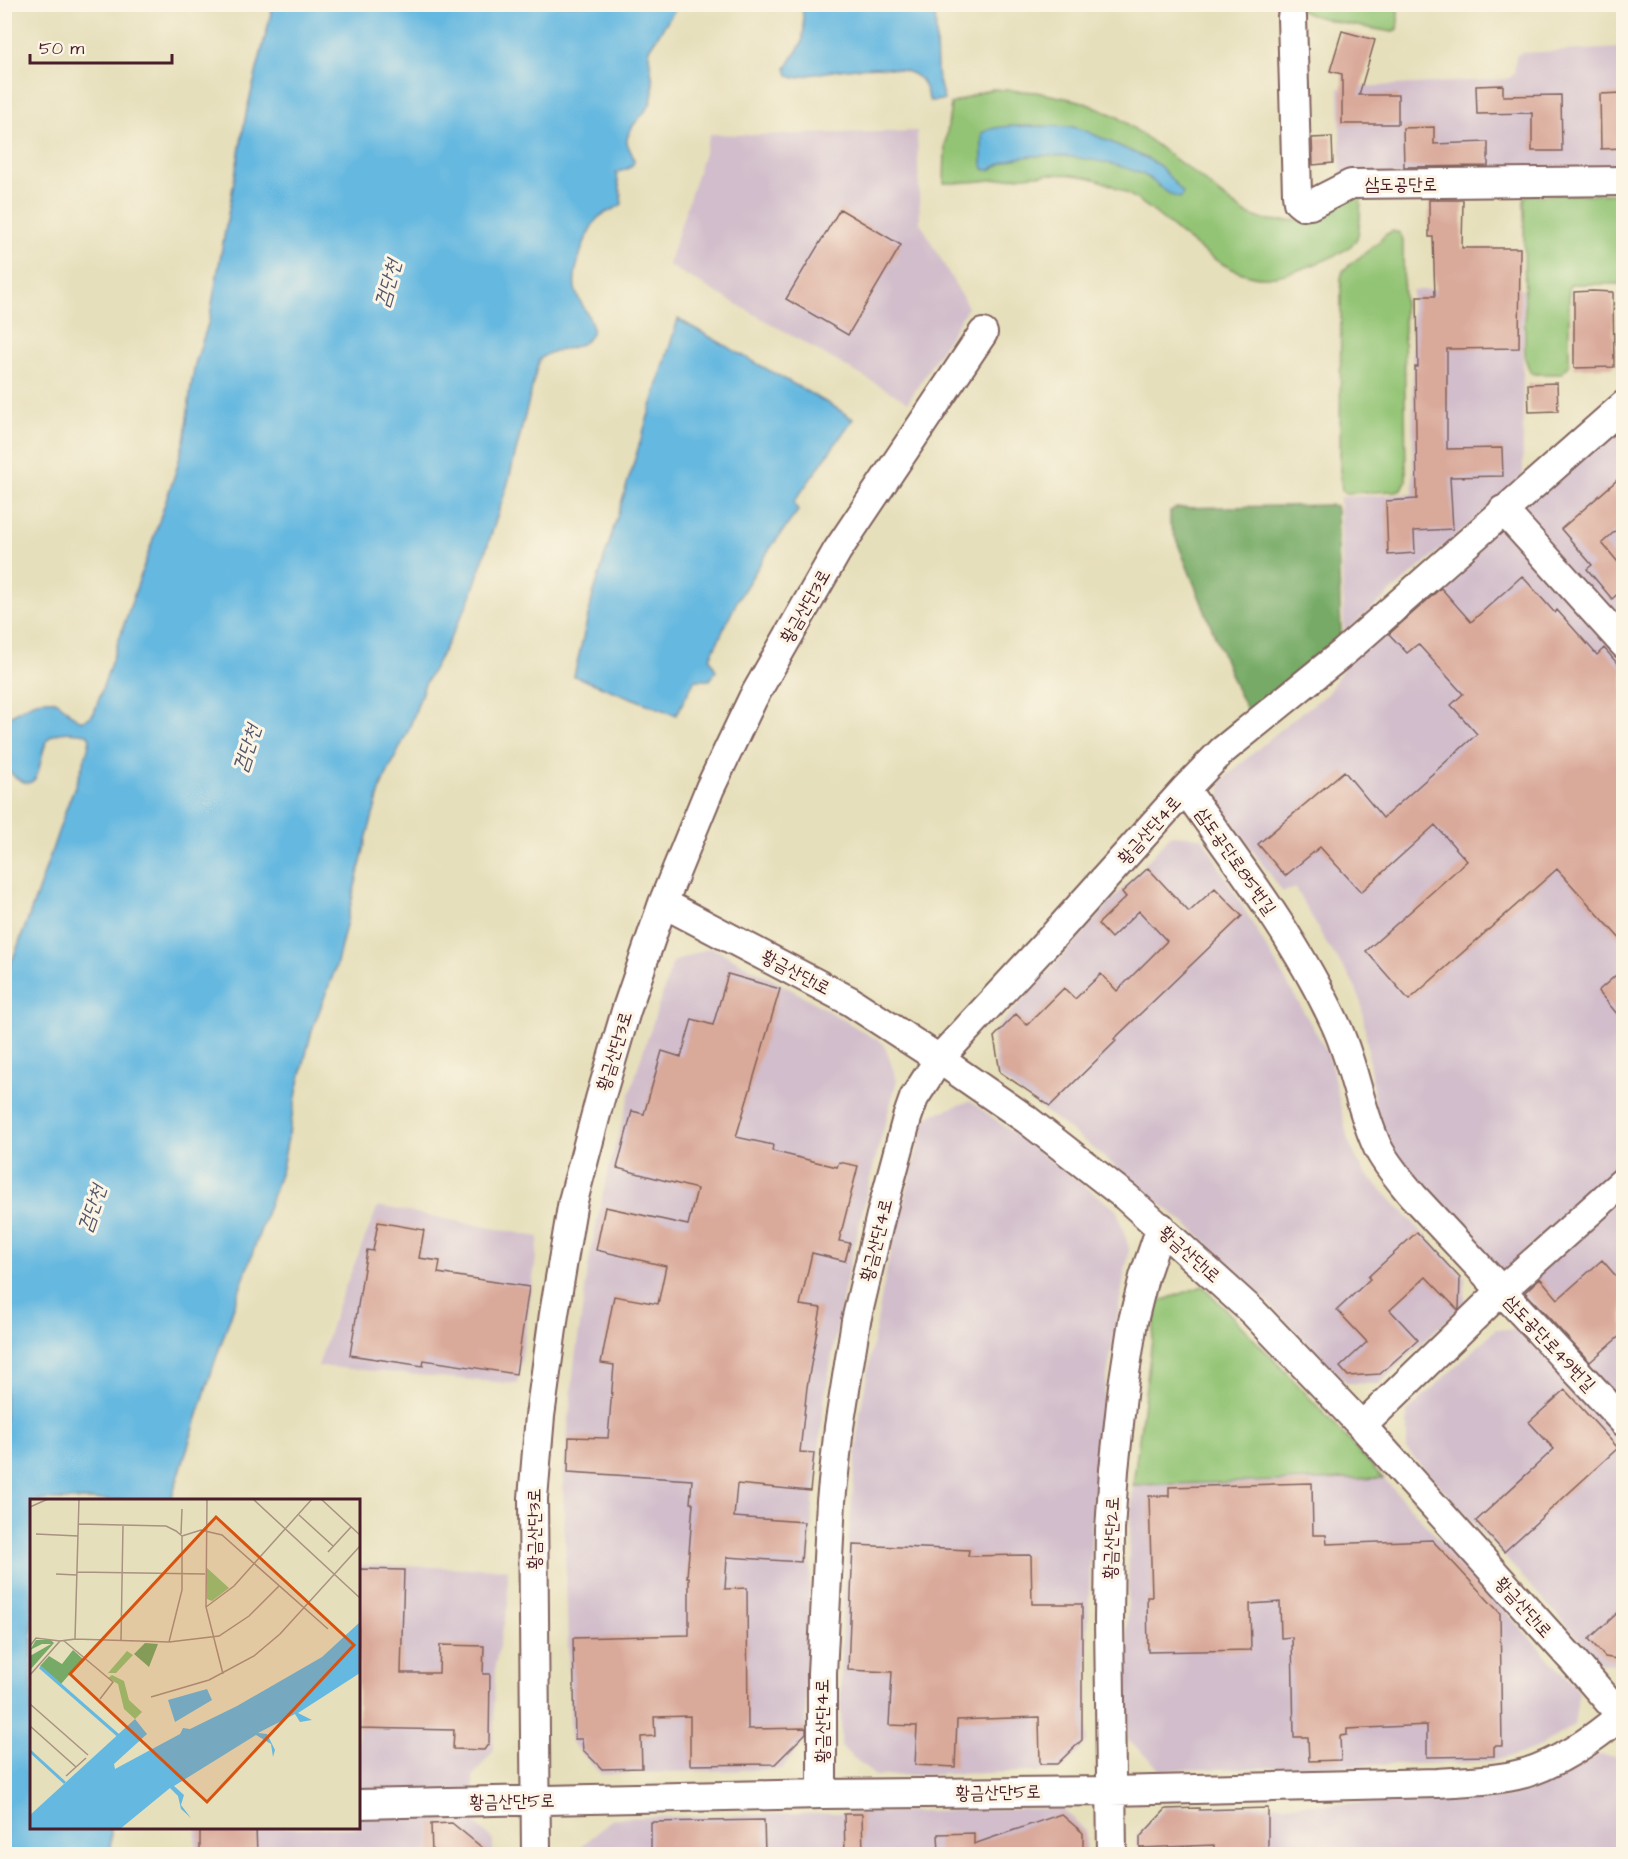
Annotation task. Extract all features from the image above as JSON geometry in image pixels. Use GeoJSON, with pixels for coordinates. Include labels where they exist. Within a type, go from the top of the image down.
{"type":"FeatureCollection","features":[{"type":"Feature","properties":{"kind":"street","name":"삼도공단로"},"geometry":{"type":"LineString","coordinates":[[1292,17],[1297,194],[1298,202],[1303,206],[1310,205],[1351,184],[1623,182]]}},
{"type":"Feature","properties":{"kind":"street","name":"황금산단3로"},"geometry":{"type":"LineString","coordinates":[[536,1854],[533,1498],[540,1416],[552,1325],[573,1201],[626,1011],[663,903],[710,788],[753,698],[837,551],[983,333]]}},
{"type":"Feature","properties":{"kind":"street","name":"삼도공단로85번길"},"geometry":{"type":"LineString","coordinates":[[1501,1291],[1390,1168],[1372,1135],[1349,1058],[1322,996],[1282,928],[1185,789],[1222,751],[1344,652],[1623,405]]}},
{"type":"Feature","properties":{"kind":"street"},"geometry":{"type":"LineString","coordinates":[[1503,510],[1623,644]]}},
{"type":"Feature","properties":{"kind":"street","name":"황금산단4로"},"geometry":{"type":"LineString","coordinates":[[822,1794],[822,1673],[831,1501],[847,1370],[881,1215],[914,1098],[939,1059],[1185,789]]}},
{"type":"Feature","properties":{"kind":"street","name":"황금산단1로"},"geometry":{"type":"LineString","coordinates":[[663,903],[850,1001],[1026,1119],[1126,1197],[1253,1311],[1362,1426],[1622,1716]]}},
{"type":"Feature","properties":{"kind":"street"},"geometry":{"type":"LineString","coordinates":[[1362,1426],[1501,1291],[1623,1181]]}},
{"type":"Feature","properties":{"kind":"street","name":"황금산단2로"},"geometry":{"type":"LineString","coordinates":[[1112,1854],[1109,1622],[1110,1530],[1114,1470],[1133,1321],[1144,1277],[1161,1227]]}},
{"type":"Feature","properties":{"kind":"street","name":"삼도공단로49번길"},"geometry":{"type":"LineString","coordinates":[[1501,1291],[1623,1422]]}},
{"type":"Feature","properties":{"kind":"street","name":"황금산단5로"},"geometry":{"type":"LineString","coordinates":[[360,1804],[822,1794],[1112,1791],[1488,1780],[1525,1773],[1551,1763],[1622,1716]]}},
{"type":"Feature","properties":{"kind":"shaded area"},"geometry":{"type":"Polygon","coordinates":[[[1623,48],[1623,175],[1342,175],[1339,88],[1505,79],[1514,73],[1516,56],[1521,53],[1623,48]]]}},
{"type":"Feature","properties":{"kind":"shaded area"},"geometry":{"type":"Polygon","coordinates":[[[917,131],[920,222],[968,307],[908,402],[668,265],[710,134],[917,131]]]}},
{"type":"Feature","properties":{"kind":"shaded area"},"geometry":{"type":"Polygon","coordinates":[[[1523,289],[1523,478],[1346,631],[1344,628],[1340,497],[1413,494],[1412,290],[1523,289]]]}},
{"type":"Feature","properties":{"kind":"shaded area"},"geometry":{"type":"Polygon","coordinates":[[[1623,417],[1623,1162],[1502,1272],[1391,1153],[1376,1115],[1361,1002],[1356,989],[1326,943],[1296,888],[1283,892],[1222,808],[1220,803],[1221,781],[1289,722],[1327,694],[1352,654],[1623,417]]]}},
{"type":"Feature","properties":{"kind":"shaded area"},"geometry":{"type":"Polygon","coordinates":[[[1171,835],[1202,837],[1329,1055],[1348,1140],[1358,1162],[1367,1175],[1465,1277],[1465,1302],[1379,1384],[1347,1383],[1200,1236],[1083,1140],[997,1075],[992,1034],[1171,835]]]}},
{"type":"Feature","properties":{"kind":"shaded area"},"geometry":{"type":"Polygon","coordinates":[[[711,947],[803,996],[884,1044],[897,1080],[870,1179],[845,1285],[825,1395],[812,1514],[805,1740],[782,1769],[601,1774],[571,1742],[563,1482],[574,1366],[598,1216],[637,1070],[673,962],[711,947]]]}},
{"type":"Feature","properties":{"kind":"shaded area"},"geometry":{"type":"Polygon","coordinates":[[[970,1101],[1117,1210],[1129,1249],[1102,1405],[1092,1517],[1087,1741],[1061,1771],[875,1776],[841,1747],[844,1587],[860,1413],[888,1262],[926,1117],[970,1101]]]}},
{"type":"Feature","properties":{"kind":"shaded area"},"geometry":{"type":"Polygon","coordinates":[[[1623,1191],[1623,1406],[1519,1291],[1623,1191]]]}},
{"type":"Feature","properties":{"kind":"shaded area"},"geometry":{"type":"Polygon","coordinates":[[[378,1206],[539,1237],[518,1384],[318,1366],[339,1302],[378,1206]]]}},
{"type":"Feature","properties":{"kind":"shaded area"},"geometry":{"type":"Polygon","coordinates":[[[1496,1329],[1521,1330],[1623,1437],[1623,1664],[1601,1663],[1407,1450],[1407,1412],[1496,1329]]]}},
{"type":"Feature","properties":{"kind":"shaded area"},"geometry":{"type":"Polygon","coordinates":[[[1383,1478],[1579,1691],[1574,1725],[1540,1746],[1497,1760],[1463,1763],[1161,1770],[1128,1740],[1126,1673],[1133,1485],[1383,1478]]]}},
{"type":"Feature","properties":{"kind":"shaded area"},"geometry":{"type":"Polygon","coordinates":[[[360,1565],[508,1569],[508,1605],[495,1665],[493,1751],[473,1776],[474,1822],[493,1840],[493,1854],[195,1854],[196,1829],[360,1829],[360,1565]]]}},
{"type":"Feature","properties":{"kind":"shaded area"},"geometry":{"type":"Polygon","coordinates":[[[1596,1755],[1623,1757],[1623,1854],[1137,1854],[1137,1835],[1165,1807],[1479,1801],[1508,1797],[1553,1782],[1596,1755]]]}},
{"type":"Feature","properties":{"kind":"shaded area"},"geometry":{"type":"Polygon","coordinates":[[[1062,1808],[1086,1831],[1086,1854],[581,1854],[580,1848],[613,1818],[1062,1808]]]}},
{"type":"Feature","properties":{"kind":"green space"},"geometry":{"type":"Polygon","coordinates":[[[1290,5],[1398,5],[1398,29],[1392,32],[1339,22],[1311,15],[1290,5]]]}},
{"type":"Feature","properties":{"kind":"green space"},"geometry":{"type":"Polygon","coordinates":[[[993,89],[1036,92],[1080,101],[1118,117],[1230,202],[1247,214],[1261,219],[1300,220],[1310,217],[1346,193],[1361,197],[1357,238],[1339,254],[1326,260],[1285,274],[1267,277],[1251,276],[1204,252],[1138,200],[1098,180],[1061,174],[944,183],[945,147],[951,104],[993,89]]]}},
{"type":"Feature","properties":{"kind":"green space"},"geometry":{"type":"Polygon","coordinates":[[[1623,194],[1623,284],[1571,284],[1569,288],[1569,366],[1560,374],[1530,372],[1525,358],[1524,200],[1526,195],[1623,194]]]}},
{"type":"Feature","properties":{"kind":"green space"},"geometry":{"type":"Polygon","coordinates":[[[1392,231],[1400,233],[1403,240],[1406,481],[1402,489],[1396,491],[1346,493],[1342,491],[1340,470],[1341,278],[1348,266],[1392,231]]]}},
{"type":"Feature","properties":{"kind":"green space"},"geometry":{"type":"Polygon","coordinates":[[[1336,506],[1337,511],[1341,634],[1339,640],[1248,712],[1236,688],[1170,524],[1170,511],[1176,508],[1336,506]]]}},
{"type":"Feature","properties":{"kind":"green space"},"geometry":{"type":"Polygon","coordinates":[[[1203,1286],[1383,1478],[1133,1485],[1157,1302],[1203,1286]]]}},
{"type":"Feature","properties":{"kind":"water","name":"검단천"},"geometry":{"type":"Polygon","coordinates":[[[273,5],[678,5],[649,49],[653,83],[652,97],[650,104],[631,129],[627,139],[628,147],[634,158],[633,165],[616,173],[622,204],[598,218],[585,241],[578,262],[575,288],[590,320],[592,333],[583,343],[551,352],[539,360],[508,483],[470,599],[425,684],[409,729],[382,784],[367,836],[336,967],[312,1030],[282,1168],[214,1364],[171,1499],[30,1499],[30,1829],[111,1829],[110,1854],[5,1854],[5,977],[82,767],[90,738],[87,734],[73,732],[58,733],[50,737],[45,744],[38,773],[34,780],[28,783],[18,779],[5,768],[5,719],[27,706],[46,700],[58,702],[77,719],[87,719],[94,713],[176,471],[185,436],[195,364],[209,321],[246,114],[273,5]]]}},
{"type":"Feature","properties":{"kind":"water"},"geometry":{"type":"Polygon","coordinates":[[[802,5],[935,5],[937,73],[944,100],[930,101],[921,80],[910,73],[896,69],[860,68],[794,78],[788,75],[786,68],[802,43],[804,29],[802,5]]]}},
{"type":"Feature","properties":{"kind":"water"},"geometry":{"type":"Polygon","coordinates":[[[1003,127],[1073,127],[1086,131],[1148,159],[1160,166],[1183,193],[1181,198],[1170,194],[1142,174],[1113,164],[1079,158],[1028,156],[985,170],[982,165],[982,133],[1003,127]]]}},
{"type":"Feature","properties":{"kind":"water"},"geometry":{"type":"Polygon","coordinates":[[[678,319],[853,419],[794,502],[798,511],[768,551],[737,601],[710,658],[716,671],[710,680],[695,680],[676,715],[574,676],[593,595],[678,319]]]}},
{"type":"Feature","properties":{"kind":"building"},"geometry":{"type":"Polygon","coordinates":[[[1342,31],[1375,40],[1359,95],[1398,95],[1398,124],[1342,124],[1342,74],[1330,71],[1342,31]]]}},
{"type":"Feature","properties":{"kind":"building"},"geometry":{"type":"Polygon","coordinates":[[[1503,85],[1503,96],[1561,95],[1562,151],[1532,151],[1532,113],[1477,114],[1476,86],[1503,85]]]}},
{"type":"Feature","properties":{"kind":"building"},"geometry":{"type":"Polygon","coordinates":[[[1623,93],[1623,148],[1601,149],[1600,94],[1623,93]]]}},
{"type":"Feature","properties":{"kind":"building"},"geometry":{"type":"Polygon","coordinates":[[[1434,127],[1434,144],[1488,142],[1488,166],[1404,167],[1403,128],[1434,127]]]}},
{"type":"Feature","properties":{"kind":"building"},"geometry":{"type":"Polygon","coordinates":[[[1332,137],[1333,163],[1313,165],[1312,138],[1332,137]]]}},
{"type":"Feature","properties":{"kind":"building"},"geometry":{"type":"Polygon","coordinates":[[[1429,200],[1463,200],[1462,248],[1520,248],[1519,348],[1447,349],[1447,449],[1502,448],[1503,476],[1450,477],[1453,529],[1414,531],[1415,553],[1388,555],[1386,501],[1417,499],[1415,367],[1418,367],[1417,296],[1435,296],[1433,237],[1429,237],[1429,200]]]}},
{"type":"Feature","properties":{"kind":"building"},"geometry":{"type":"Polygon","coordinates":[[[840,209],[901,245],[848,335],[786,299],[840,209]]]}},
{"type":"Feature","properties":{"kind":"building"},"geometry":{"type":"Polygon","coordinates":[[[1574,292],[1613,292],[1614,367],[1574,368],[1574,292]]]}},
{"type":"Feature","properties":{"kind":"building"},"geometry":{"type":"Polygon","coordinates":[[[1557,383],[1558,411],[1529,412],[1528,384],[1557,383]]]}},
{"type":"Feature","properties":{"kind":"building"},"geometry":{"type":"Polygon","coordinates":[[[1623,475],[1623,524],[1602,543],[1623,568],[1623,589],[1612,599],[1587,569],[1592,565],[1561,529],[1623,475]]]}},
{"type":"Feature","properties":{"kind":"building"},"geometry":{"type":"Polygon","coordinates":[[[1522,576],[1555,613],[1557,610],[1597,655],[1604,648],[1623,670],[1623,942],[1557,869],[1409,1000],[1366,951],[1467,861],[1435,825],[1361,892],[1320,847],[1285,876],[1258,844],[1344,771],[1383,818],[1477,734],[1451,705],[1463,694],[1418,644],[1407,653],[1389,634],[1441,588],[1471,622],[1522,576]]]}},
{"type":"Feature","properties":{"kind":"building"},"geometry":{"type":"Polygon","coordinates":[[[1148,868],[1189,912],[1215,888],[1242,916],[1114,1039],[1116,1041],[1050,1106],[1000,1072],[994,1037],[1016,1014],[1027,1025],[1064,988],[1075,999],[1101,974],[1117,991],[1167,941],[1139,911],[1111,938],[1098,924],[1126,897],[1122,892],[1148,868]]]}},
{"type":"Feature","properties":{"kind":"building"},"geometry":{"type":"Polygon","coordinates":[[[1623,969],[1623,1021],[1598,991],[1623,969]]]}},
{"type":"Feature","properties":{"kind":"building"},"geometry":{"type":"Polygon","coordinates":[[[728,974],[780,989],[736,1137],[773,1145],[772,1151],[837,1167],[839,1162],[858,1166],[839,1241],[850,1243],[845,1261],[812,1253],[800,1305],[821,1308],[807,1387],[800,1452],[814,1453],[810,1491],[737,1484],[734,1517],[804,1522],[801,1562],[727,1557],[725,1589],[747,1588],[748,1729],[806,1728],[806,1733],[775,1764],[690,1765],[690,1716],[654,1717],[655,1736],[641,1737],[642,1768],[602,1769],[583,1750],[582,1739],[575,1739],[573,1638],[689,1635],[689,1577],[687,1577],[693,1503],[690,1503],[692,1480],[568,1472],[569,1437],[608,1438],[614,1365],[601,1363],[614,1296],[658,1304],[666,1266],[596,1250],[605,1207],[688,1225],[697,1189],[617,1168],[632,1111],[644,1114],[662,1051],[681,1057],[692,1019],[713,1025],[728,974]]]}},
{"type":"Feature","properties":{"kind":"building"},"geometry":{"type":"Polygon","coordinates":[[[378,1222],[424,1230],[419,1258],[440,1261],[438,1273],[529,1287],[516,1374],[424,1360],[423,1366],[350,1355],[367,1250],[373,1251],[378,1222]]]}},
{"type":"Feature","properties":{"kind":"building"},"geometry":{"type":"Polygon","coordinates":[[[1417,1232],[1460,1278],[1459,1309],[1426,1277],[1390,1310],[1418,1340],[1380,1374],[1348,1376],[1340,1367],[1367,1342],[1337,1310],[1370,1279],[1368,1277],[1417,1232]]]}},
{"type":"Feature","properties":{"kind":"building"},"geometry":{"type":"Polygon","coordinates":[[[1602,1260],[1623,1284],[1623,1333],[1590,1362],[1525,1292],[1540,1278],[1558,1299],[1602,1260]]]}},
{"type":"Feature","properties":{"kind":"building"},"geometry":{"type":"Polygon","coordinates":[[[1565,1390],[1618,1448],[1504,1552],[1476,1521],[1554,1449],[1529,1422],[1565,1390]]]}},
{"type":"Feature","properties":{"kind":"building"},"geometry":{"type":"Polygon","coordinates":[[[1312,1483],[1313,1535],[1326,1535],[1327,1544],[1432,1540],[1500,1613],[1502,1746],[1494,1746],[1494,1756],[1427,1757],[1427,1725],[1347,1729],[1347,1735],[1340,1736],[1341,1760],[1309,1761],[1308,1737],[1294,1737],[1292,1637],[1281,1638],[1280,1602],[1250,1604],[1251,1650],[1148,1652],[1147,1597],[1152,1597],[1149,1496],[1169,1496],[1169,1487],[1312,1483]]]}},
{"type":"Feature","properties":{"kind":"building"},"geometry":{"type":"Polygon","coordinates":[[[853,1545],[969,1550],[968,1556],[1031,1555],[1032,1604],[1082,1604],[1082,1740],[1057,1764],[1040,1764],[1039,1717],[957,1720],[955,1767],[915,1765],[917,1726],[889,1725],[892,1672],[848,1670],[853,1545]]]}},
{"type":"Feature","properties":{"kind":"building"},"geometry":{"type":"Polygon","coordinates":[[[360,1569],[404,1570],[401,1673],[439,1673],[440,1645],[484,1646],[483,1674],[490,1674],[489,1743],[484,1750],[453,1749],[454,1730],[360,1728],[360,1569]]]}},
{"type":"Feature","properties":{"kind":"building"},"geometry":{"type":"Polygon","coordinates":[[[1623,1608],[1623,1660],[1605,1657],[1589,1639],[1623,1608]]]}},
{"type":"Feature","properties":{"kind":"building"},"geometry":{"type":"Polygon","coordinates":[[[1199,1808],[1199,1810],[1268,1808],[1268,1854],[1214,1854],[1214,1845],[1140,1848],[1140,1837],[1166,1809],[1199,1808]]]}},
{"type":"Feature","properties":{"kind":"building"},"geometry":{"type":"Polygon","coordinates":[[[844,1814],[862,1814],[863,1854],[845,1854],[844,1814]]]}},
{"type":"Feature","properties":{"kind":"building"},"geometry":{"type":"Polygon","coordinates":[[[1061,1814],[1083,1833],[1083,1854],[939,1854],[938,1834],[974,1833],[974,1844],[1061,1814]]]}},
{"type":"Feature","properties":{"kind":"building"},"geometry":{"type":"Polygon","coordinates":[[[764,1820],[765,1854],[651,1854],[651,1822],[764,1820]]]}},
{"type":"Feature","properties":{"kind":"building"},"geometry":{"type":"Polygon","coordinates":[[[452,1823],[490,1854],[432,1854],[431,1824],[452,1823]]]}},
{"type":"Feature","properties":{"kind":"building"},"geometry":{"type":"Polygon","coordinates":[[[200,1829],[256,1829],[257,1854],[200,1854],[200,1829]]]}}]}
